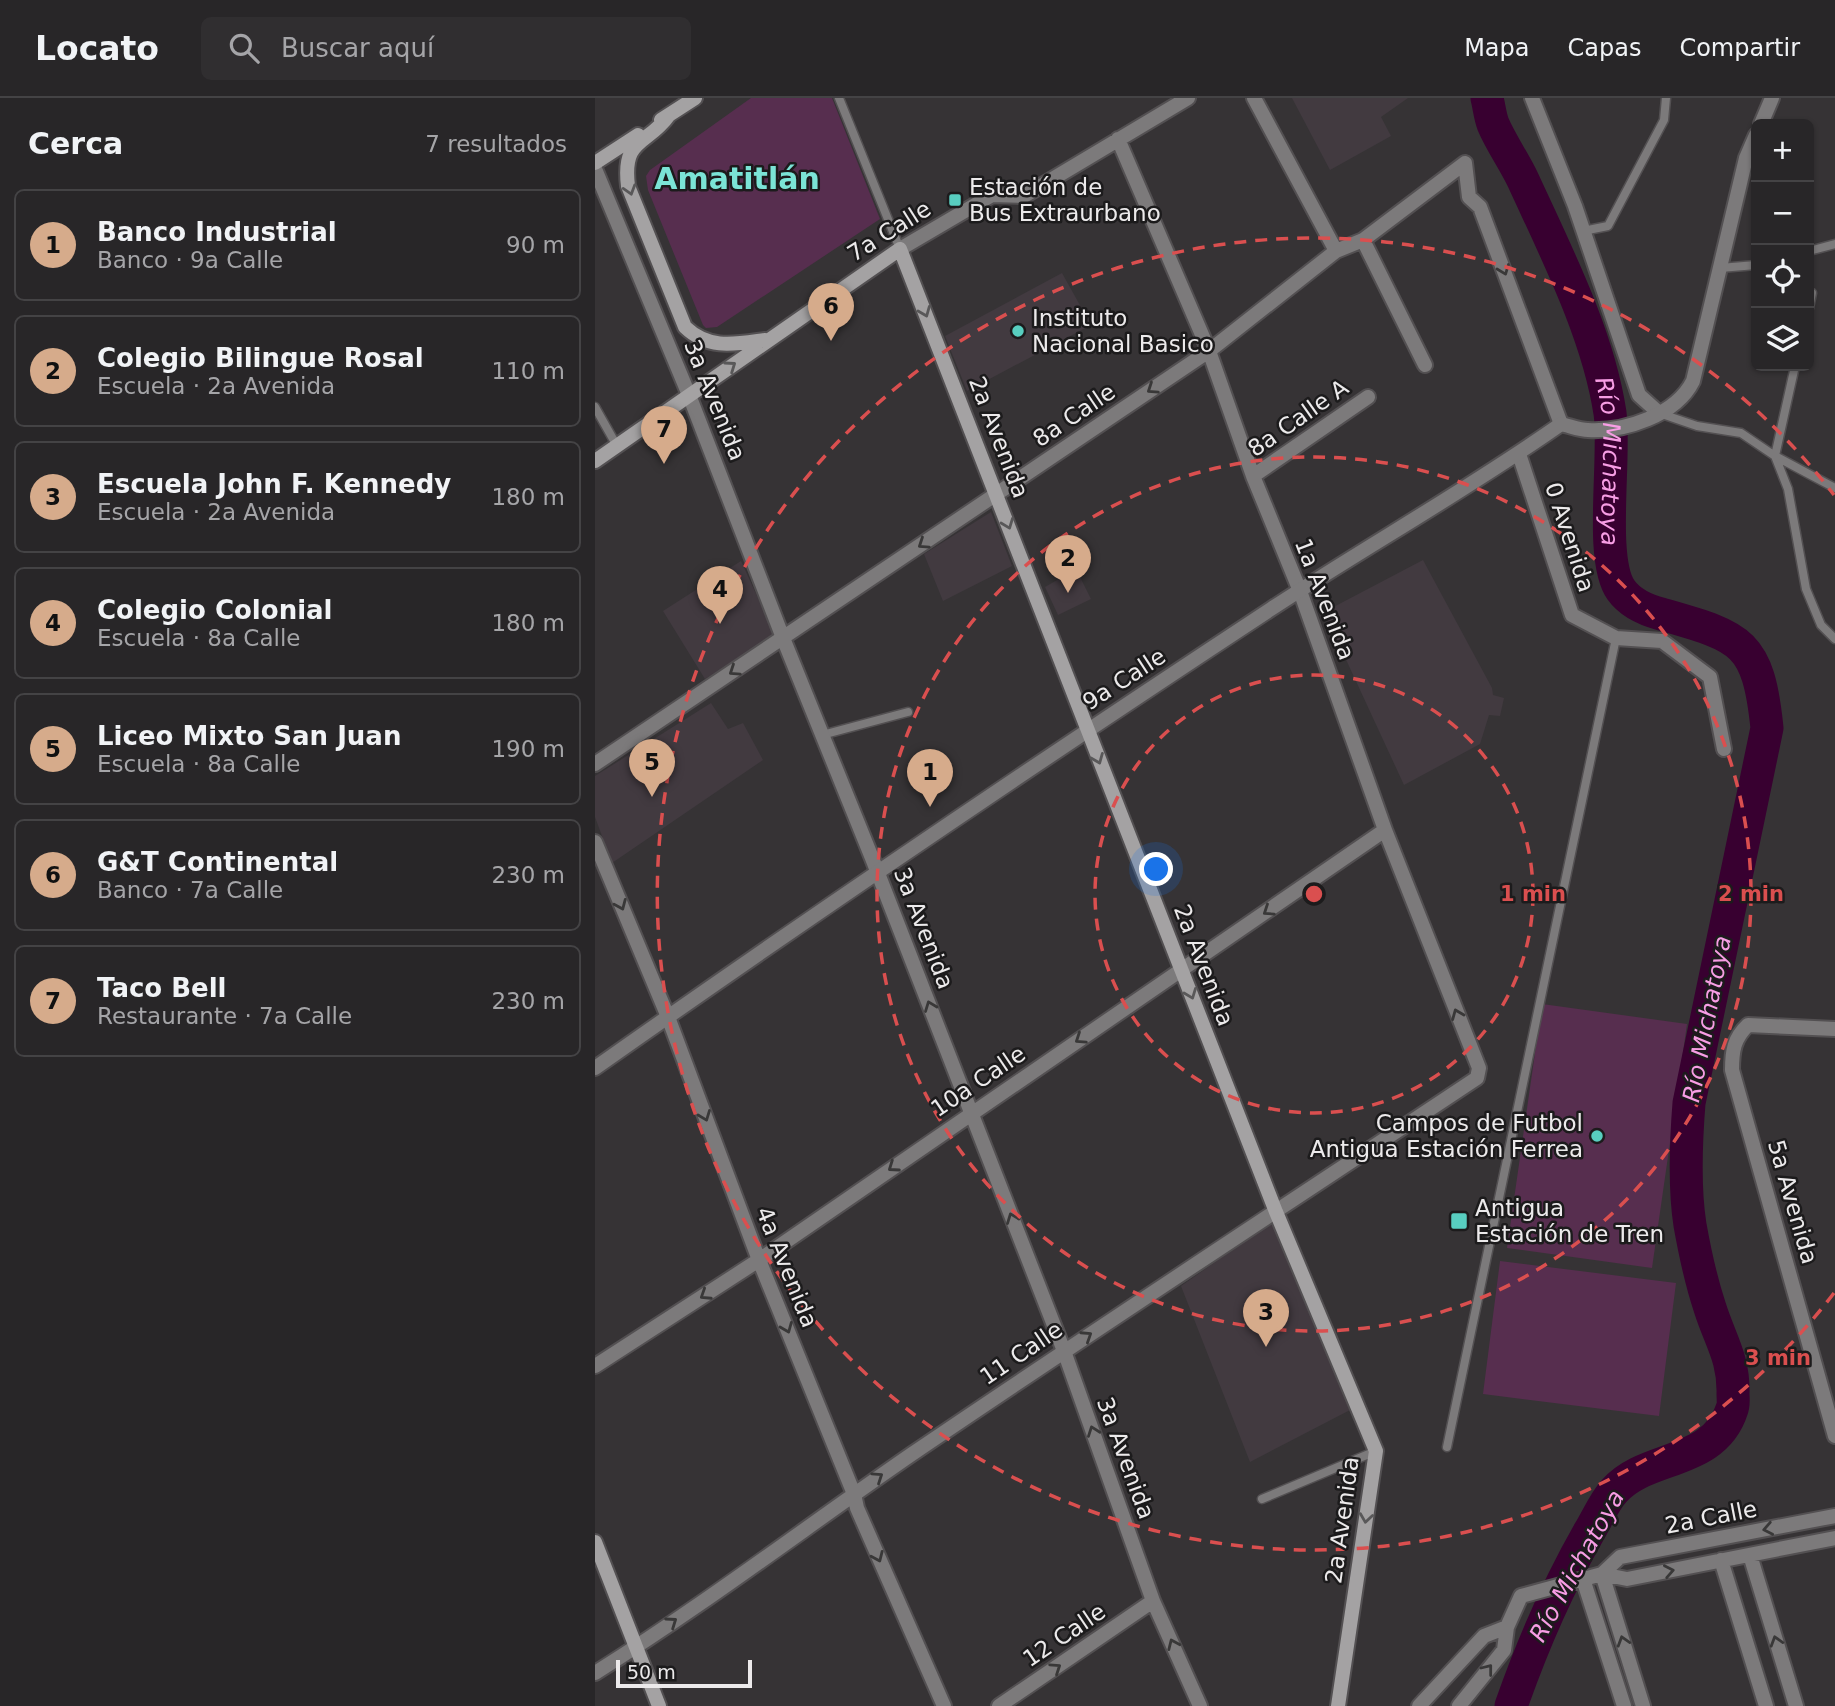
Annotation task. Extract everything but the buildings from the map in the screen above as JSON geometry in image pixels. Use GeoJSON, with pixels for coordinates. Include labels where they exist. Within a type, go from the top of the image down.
{"type":"FeatureCollection","features":[{"type":"Feature","properties":{"kind":"main road"},"geometry":{"type":"LineString","coordinates":[[595,163],[695,98]]}},
{"type":"Feature","properties":{"kind":"main road"},"geometry":{"type":"LineString","coordinates":[[669,116],[661,127],[637,142],[631,152],[626,174],[628,186],[685,327],[694,335],[715,344],[770,339]]}},
{"type":"Feature","properties":{"kind":"main road","name":"7a Calle"},"geometry":{"type":"LineString","coordinates":[[595,461],[900,249]]}},
{"type":"Feature","properties":{"kind":"main road","name":"2a Avenida"},"geometry":{"type":"LineString","coordinates":[[900,249],[1276,1212],[1376,1451],[1338,1706]]}},
{"type":"Feature","properties":{"kind":"main road"},"geometry":{"type":"LineString","coordinates":[[595,1542],[659,1706]]}},
{"type":"Feature","properties":{"kind":"street","name":"7a Calle"},"geometry":{"type":"LineString","coordinates":[[900,249],[992,195],[1024,196],[1188,98]]}},
{"type":"Feature","properties":{"kind":"street"},"geometry":{"type":"LineString","coordinates":[[1254,98],[1336,251]]}},
{"type":"Feature","properties":{"kind":"street"},"geometry":{"type":"LineString","coordinates":[[1532,98],[1583,231],[1639,395],[1659,413]]}},
{"type":"Feature","properties":{"kind":"street"},"geometry":{"type":"LineString","coordinates":[[1763,119],[1772,98]]}},
{"type":"Feature","properties":{"kind":"street","name":"1a Avenida"},"geometry":{"type":"LineString","coordinates":[[1118,139],[1209,351],[1253,477],[1300,591],[1385,831],[1479,1068],[1477,1078]]}},
{"type":"Feature","properties":{"kind":"street"},"geometry":{"type":"LineString","coordinates":[[1561,424],[1588,430],[1638,425],[1683,397],[1693,381],[1751,148]]}},
{"type":"Feature","properties":{"kind":"street","name":"8a Calle"},"geometry":{"type":"LineString","coordinates":[[595,764],[1209,351],[1336,251],[1363,240],[1465,163],[1469,197],[1480,206],[1561,424]]}},
{"type":"Feature","properties":{"kind":"street","name":"3a Avenida"},"geometry":{"type":"LineString","coordinates":[[595,169],[689,395],[1064,1351],[1153,1601],[1200,1706]]}},
{"type":"Feature","properties":{"kind":"street"},"geometry":{"type":"LineString","coordinates":[[1363,240],[1425,365]]}},
{"type":"Feature","properties":{"kind":"street","name":"8a Calle A"},"geometry":{"type":"LineString","coordinates":[[1253,477],[1368,397]]}},
{"type":"Feature","properties":{"kind":"street","name":"9a Calle"},"geometry":{"type":"LineString","coordinates":[[595,1068],[1086,731],[1300,591],[1519,454],[1561,424]]}},
{"type":"Feature","properties":{"kind":"street","name":"0 Avenida"},"geometry":{"type":"LineString","coordinates":[[1519,454],[1572,615],[1616,638],[1662,641],[1710,677],[1724,750]]}},
{"type":"Feature","properties":{"kind":"street","name":"10a Calle"},"geometry":{"type":"LineString","coordinates":[[595,1366],[759,1260],[1385,831]]}},
{"type":"Feature","properties":{"kind":"street","name":"4a Avenida"},"geometry":{"type":"LineString","coordinates":[[595,842],[668,1017],[759,1260],[854,1494],[857,1508],[944,1706]]}},
{"type":"Feature","properties":{"kind":"street","name":"5a Avenida"},"geometry":{"type":"LineString","coordinates":[[1834,1033],[1748,1025],[1738,1034],[1732,1054],[1732,1070],[1835,1436]]}},
{"type":"Feature","properties":{"kind":"street","name":"11 Calle"},"geometry":{"type":"LineString","coordinates":[[595,1673],[1064,1351],[1477,1078]]}},
{"type":"Feature","properties":{"kind":"street","name":"2a Calle"},"geometry":{"type":"LineString","coordinates":[[1602,1574],[1619,1557],[1835,1516]]}},
{"type":"Feature","properties":{"kind":"street","name":"2a Calle"},"geometry":{"type":"LineString","coordinates":[[1459,1706],[1504,1650],[1507,1627],[1521,1596],[1602,1574],[1627,1579],[1835,1538]]}},
{"type":"Feature","properties":{"kind":"street"},"geometry":{"type":"LineString","coordinates":[[1750,1555],[1796,1706]]}},
{"type":"Feature","properties":{"kind":"street"},"geometry":{"type":"LineString","coordinates":[[1721,1560],[1766,1706]]}},
{"type":"Feature","properties":{"kind":"street"},"geometry":{"type":"LineString","coordinates":[[1602,1574],[1643,1706]]}},
{"type":"Feature","properties":{"kind":"street"},"geometry":{"type":"LineString","coordinates":[[1578,1580],[1624,1706]]}},
{"type":"Feature","properties":{"kind":"street","name":"12 Calle"},"geometry":{"type":"LineString","coordinates":[[999,1706],[1153,1601]]}},
{"type":"Feature","properties":{"kind":"street"},"geometry":{"type":"LineString","coordinates":[[1419,1706],[1484,1636],[1507,1627]]}},
{"type":"Feature","properties":{"kind":"lane","name":"2a Avenida"},"geometry":{"type":"LineString","coordinates":[[839,98],[900,249]]}},
{"type":"Feature","properties":{"kind":"lane"},"geometry":{"type":"LineString","coordinates":[[1583,231],[1608,226],[1664,120],[1666,98]]}},
{"type":"Feature","properties":{"kind":"lane"},"geometry":{"type":"LineString","coordinates":[[1814,250],[1835,244]]}},
{"type":"Feature","properties":{"kind":"lane"},"geometry":{"type":"LineString","coordinates":[[1720,268],[1751,265]]}},
{"type":"Feature","properties":{"kind":"lane"},"geometry":{"type":"LineString","coordinates":[[1794,371],[1775,456],[1789,489],[1806,589],[1821,625],[1835,639]]}},
{"type":"Feature","properties":{"kind":"lane"},"geometry":{"type":"LineString","coordinates":[[595,407],[617,446]]}},
{"type":"Feature","properties":{"kind":"lane"},"geometry":{"type":"LineString","coordinates":[[1659,413],[1697,426],[1741,433],[1775,456],[1835,488]]}},
{"type":"Feature","properties":{"kind":"lane"},"geometry":{"type":"LineString","coordinates":[[1447,1447],[1616,638]]}},
{"type":"Feature","properties":{"kind":"lane"},"geometry":{"type":"LineString","coordinates":[[822,735],[908,712]]}},
{"type":"Feature","properties":{"kind":"lane"},"geometry":{"type":"LineString","coordinates":[[1262,1499],[1376,1451]]}},
{"type":"Feature","properties":{"kind":"shaded area"},"geometry":{"type":"Polygon","coordinates":[[[751,98],[832,98],[880,219],[717,327],[706,328],[648,190],[646,176],[650,170],[751,98]]]}},
{"type":"Feature","properties":{"kind":"shaded area"},"geometry":{"type":"Polygon","coordinates":[[[1292,98],[1408,98],[1381,117],[1391,136],[1330,170],[1292,98]]]}},
{"type":"Feature","properties":{"kind":"shaded area","name":"Instituto Nacional Basico"},"geometry":{"type":"Polygon","coordinates":[[[1062,273],[1091,325],[967,391],[945,336],[1062,273]]]}},
{"type":"Feature","properties":{"kind":"shaded area"},"geometry":{"type":"Polygon","coordinates":[[[991,512],[1012,566],[943,601],[924,554],[991,512]]]}},
{"type":"Feature","properties":{"kind":"shaded area"},"geometry":{"type":"Polygon","coordinates":[[[1423,560],[1492,688],[1493,695],[1504,698],[1500,716],[1489,715],[1480,744],[1404,785],[1324,612],[1423,560]]]}},
{"type":"Feature","properties":{"kind":"shaded area"},"geometry":{"type":"Polygon","coordinates":[[[741,561],[776,637],[705,679],[663,611],[741,561]]]}},
{"type":"Feature","properties":{"kind":"shaded area"},"geometry":{"type":"Polygon","coordinates":[[[1076,569],[1091,599],[1058,615],[1045,587],[1076,569]]]}},
{"type":"Feature","properties":{"kind":"shaded area"},"geometry":{"type":"Polygon","coordinates":[[[711,703],[728,729],[743,723],[763,760],[612,863],[595,817],[595,776],[711,703]]]}},
{"type":"Feature","properties":{"kind":"shaded area","name":"Campos de Futbol Antigua Estación Ferrea"},"geometry":{"type":"Polygon","coordinates":[[[1542,1004],[1687,1024],[1652,1268],[1507,1248],[1542,1004]]]}},
{"type":"Feature","properties":{"kind":"shaded area"},"geometry":{"type":"Polygon","coordinates":[[[1275,1220],[1352,1409],[1250,1462],[1181,1286],[1275,1220]]]}},
{"type":"Feature","properties":{"kind":"shaded area"},"geometry":{"type":"Polygon","coordinates":[[[1500,1261],[1676,1283],[1659,1416],[1483,1394],[1500,1261]]]}},
{"type":"Feature","properties":{"kind":"waterway","name":"Río Michatoya"},"geometry":{"type":"LineString","coordinates":[[1487,98],[1493,124],[1523,180],[1574,294],[1604,383],[1611,432],[1609,532],[1614,575],[1621,590],[1639,606],[1710,629],[1741,647],[1751,659],[1758,676],[1767,728],[1689,1103],[1687,1133],[1686,1180],[1690,1225],[1704,1288],[1729,1359],[1733,1381],[1733,1407],[1723,1427],[1710,1441],[1628,1479],[1610,1495],[1556,1596],[1536,1639],[1511,1706]]}},
{"type":"Feature","properties":{"kind":"place","name":"Estación de Bus Extraurbano"},"geometry":{"type":"Point","coordinates":[955,200]}},
{"type":"Feature","properties":{"kind":"place","name":"Instituto Nacional Basico"},"geometry":{"type":"Point","coordinates":[1018,331]}},
{"type":"Feature","properties":{"kind":"place","name":"G&T Continental"},"geometry":{"type":"Point","coordinates":[831,341]}},
{"type":"Feature","properties":{"kind":"place","name":"Taco Bell"},"geometry":{"type":"Point","coordinates":[664,464]}},
{"type":"Feature","properties":{"kind":"place","name":"Colegio Bilingue Rosal"},"geometry":{"type":"Point","coordinates":[1068,593]}},
{"type":"Feature","properties":{"kind":"place","name":"Colegio Colonial"},"geometry":{"type":"Point","coordinates":[720,624]}},
{"type":"Feature","properties":{"kind":"place","name":"Liceo Mixto San Juan"},"geometry":{"type":"Point","coordinates":[652,797]}},
{"type":"Feature","properties":{"kind":"place","name":"Banco Industrial"},"geometry":{"type":"Point","coordinates":[930,807]}},
{"type":"Feature","properties":{"kind":"place","name":"Campos de Futbol Antigua Estación Ferrea"},"geometry":{"type":"Point","coordinates":[1597,1136]}},
{"type":"Feature","properties":{"kind":"place","name":"Antigua Estación de Tren"},"geometry":{"type":"Point","coordinates":[1459,1221]}},
{"type":"Feature","properties":{"kind":"place","name":"Escuela John F. Kennedy"},"geometry":{"type":"Point","coordinates":[1266,1347]}},
{"type":"Feature","properties":{"kind":"district","name":"Amatitlán"},"geometry":{"type":"Point","coordinates":[737,178]}}]}
